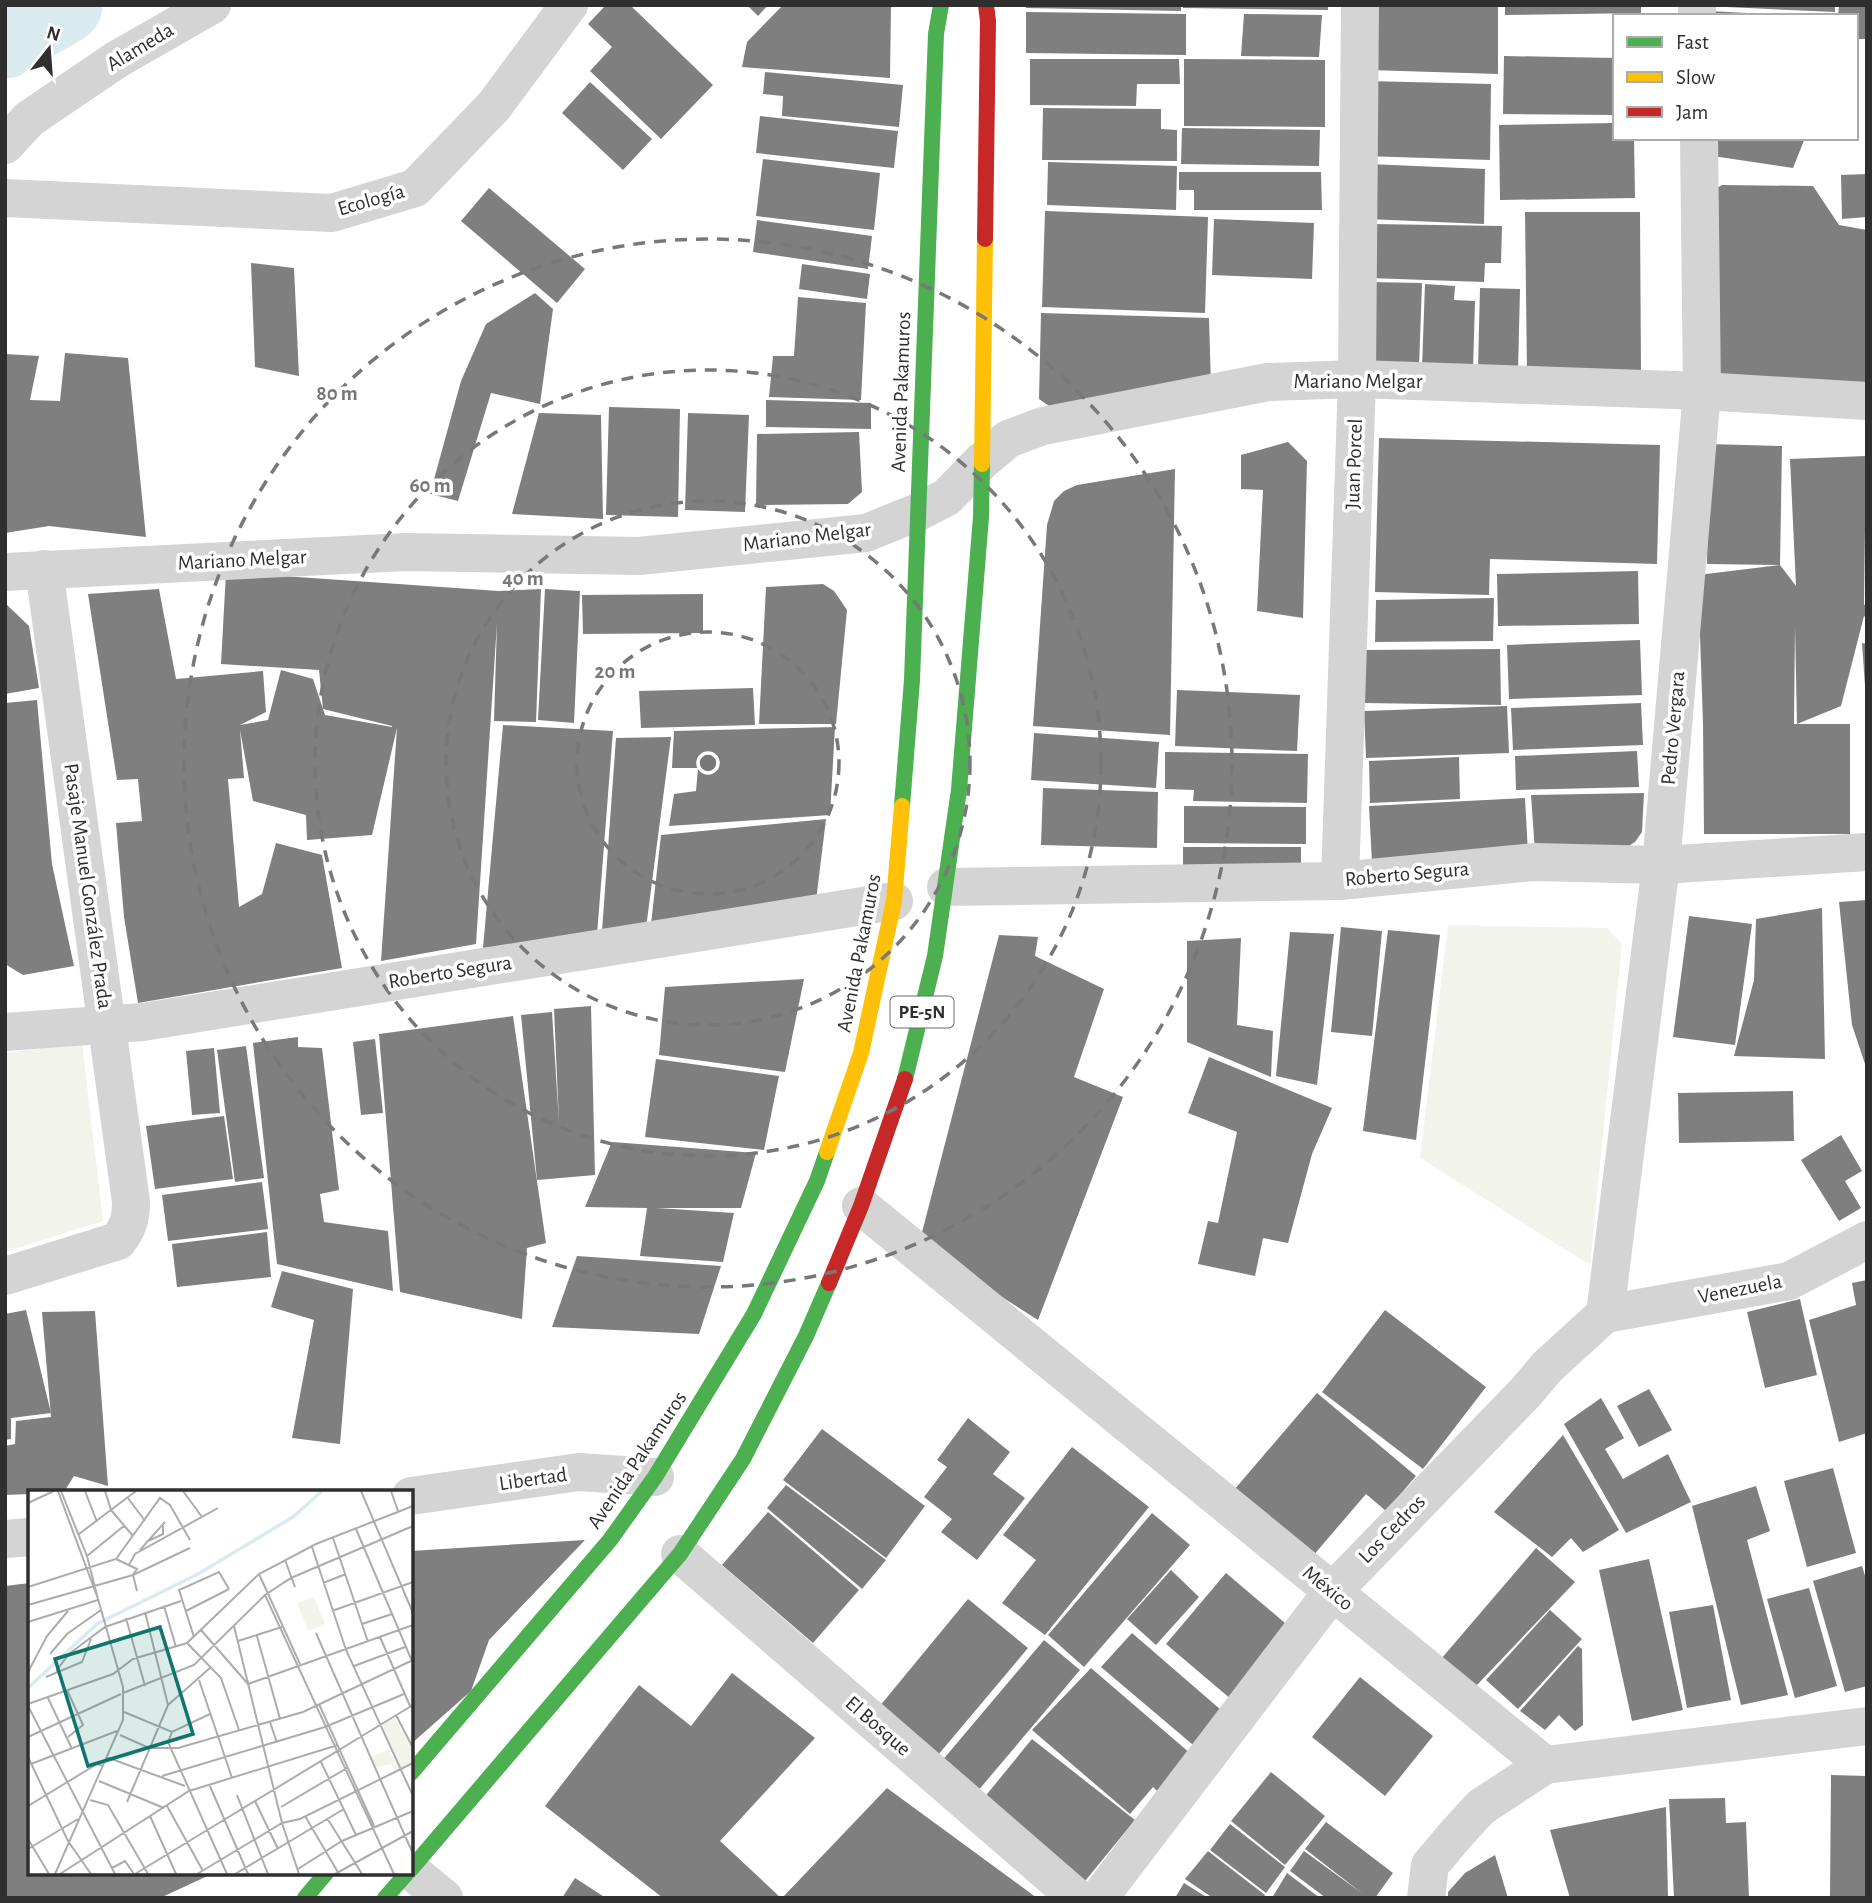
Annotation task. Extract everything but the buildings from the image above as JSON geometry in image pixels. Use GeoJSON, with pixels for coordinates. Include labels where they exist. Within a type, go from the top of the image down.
{"type":"FeatureCollection","features":[{"type":"Feature","properties":{"kind":"highway","name":"Avenida Pakamuros"},"geometry":{"type":"LineString","coordinates":[[413,1771],[610,1540],[655,1477],[754,1314],[817,1181],[861,1053],[894,901],[912,680],[936,34],[941,5]]}},
{"type":"Feature","properties":{"kind":"highway","name":"PE-5N"},"geometry":{"type":"LineString","coordinates":[[413,1867],[680,1554],[743,1459],[806,1336],[861,1206],[905,1080],[935,956],[946,887],[959,790],[981,517],[988,21],[986,5]]}},
{"type":"Feature","properties":{"kind":"highway"},"geometry":{"type":"LineString","coordinates":[[305,1898],[324,1875]]}},
{"type":"Feature","properties":{"kind":"highway","name":"PE-5N"},"geometry":{"type":"LineString","coordinates":[[385,1898],[406,1875]]}},
{"type":"Feature","properties":{"kind":"street","name":"Alameda"},"geometry":{"type":"LineString","coordinates":[[5,145],[29,119],[116,60],[212,5]]}},
{"type":"Feature","properties":{"kind":"street","name":"Ecología"},"geometry":{"type":"LineString","coordinates":[[5,198],[332,213],[415,188],[494,106],[569,5]]}},
{"type":"Feature","properties":{"kind":"street","name":"Juan Porcel"},"geometry":{"type":"LineString","coordinates":[[1340,881],[1357,379],[1360,5]]}},
{"type":"Feature","properties":{"kind":"street","name":"Pedro Vergara"},"geometry":{"type":"LineString","coordinates":[[1605,1314],[1661,865],[1702,391],[1699,140]]}},
{"type":"Feature","properties":{"kind":"street","name":"Mariano Melgar"},"geometry":{"type":"LineString","coordinates":[[5,572],[406,552],[639,556],[866,533],[947,497],[1008,439],[1043,426],[1268,382],[1357,379],[1702,391],[1867,401]]}},
{"type":"Feature","properties":{"kind":"street","name":"Pasaje Manuel González Prada"},"geometry":{"type":"LineString","coordinates":[[5,1276],[118,1241],[127,1229],[131,1217],[44,569]]}},
{"type":"Feature","properties":{"kind":"street","name":"Roberto Segura"},"geometry":{"type":"LineString","coordinates":[[946,887],[1340,881],[1534,862],[1661,865],[1867,852]]}},
{"type":"Feature","properties":{"kind":"street","name":"Roberto Segura"},"geometry":{"type":"LineString","coordinates":[[5,1032],[157,1019],[894,901]]}},
{"type":"Feature","properties":{"kind":"street","name":"México"},"geometry":{"type":"LineString","coordinates":[[861,1206],[1545,1765]]}},
{"type":"Feature","properties":{"kind":"street","name":"Venezuela"},"geometry":{"type":"LineString","coordinates":[[1605,1314],[1789,1281],[1867,1240]]}},
{"type":"Feature","properties":{"kind":"street","name":"Los Cedros"},"geometry":{"type":"LineString","coordinates":[[1099,1898],[1332,1592],[1548,1366],[1605,1314]]}},
{"type":"Feature","properties":{"kind":"street","name":"Libertad"},"geometry":{"type":"LineString","coordinates":[[413,1496],[579,1472],[655,1477]]}},
{"type":"Feature","properties":{"kind":"street"},"geometry":{"type":"LineString","coordinates":[[5,1539],[28,1537]]}},
{"type":"Feature","properties":{"kind":"street","name":"El Bosque"},"geometry":{"type":"LineString","coordinates":[[680,1554],[1077,1898]]}},
{"type":"Feature","properties":{"kind":"street"},"geometry":{"type":"LineString","coordinates":[[1426,1898],[1430,1865],[1458,1832],[1481,1807],[1545,1765],[1867,1726]]}},
{"type":"Feature","properties":{"kind":"street"},"geometry":{"type":"LineString","coordinates":[[413,1873],[444,1898]]}},
{"type":"Feature","properties":{"kind":"shaded area"},"geometry":{"type":"Polygon","coordinates":[[[1448,925],[1607,928],[1622,944],[1590,1265],[1420,1158],[1448,925]]]}},
{"type":"Feature","properties":{"kind":"shaded area"},"geometry":{"type":"Polygon","coordinates":[[[82,1043],[103,1221],[5,1252],[5,1053],[82,1043]]]}},
{"type":"Feature","properties":{"kind":"waterway"},"geometry":{"type":"LineString","coordinates":[[5,39],[63,5]]}},
{"type":"Feature","properties":{"kind":"traffic: fast"},"geometry":{"type":"LineString","coordinates":[[902,806],[912,680],[936,34],[941,5]]}},
{"type":"Feature","properties":{"kind":"traffic: fast"},"geometry":{"type":"LineString","coordinates":[[905,1079],[935,956],[959,790],[981,517],[982,464]]}},
{"type":"Feature","properties":{"kind":"traffic: fast"},"geometry":{"type":"LineString","coordinates":[[413,1771],[610,1540],[655,1477],[754,1314],[817,1181],[827,1152]]}},
{"type":"Feature","properties":{"kind":"traffic: fast"},"geometry":{"type":"LineString","coordinates":[[413,1867],[680,1554],[743,1459],[806,1336],[829,1283]]}},
{"type":"Feature","properties":{"kind":"traffic: fast"},"geometry":{"type":"LineString","coordinates":[[305,1898],[324,1875]]}},
{"type":"Feature","properties":{"kind":"traffic: fast"},"geometry":{"type":"LineString","coordinates":[[385,1898],[405,1875]]}},
{"type":"Feature","properties":{"kind":"traffic: slow"},"geometry":{"type":"LineString","coordinates":[[982,464],[985,239]]}},
{"type":"Feature","properties":{"kind":"traffic: slow"},"geometry":{"type":"LineString","coordinates":[[827,1152],[861,1053],[894,901],[902,806]]}},
{"type":"Feature","properties":{"kind":"traffic: jam"},"geometry":{"type":"LineString","coordinates":[[985,239],[986,5]]}},
{"type":"Feature","properties":{"kind":"traffic: jam"},"geometry":{"type":"LineString","coordinates":[[829,1283],[861,1206],[905,1079]]}}]}
